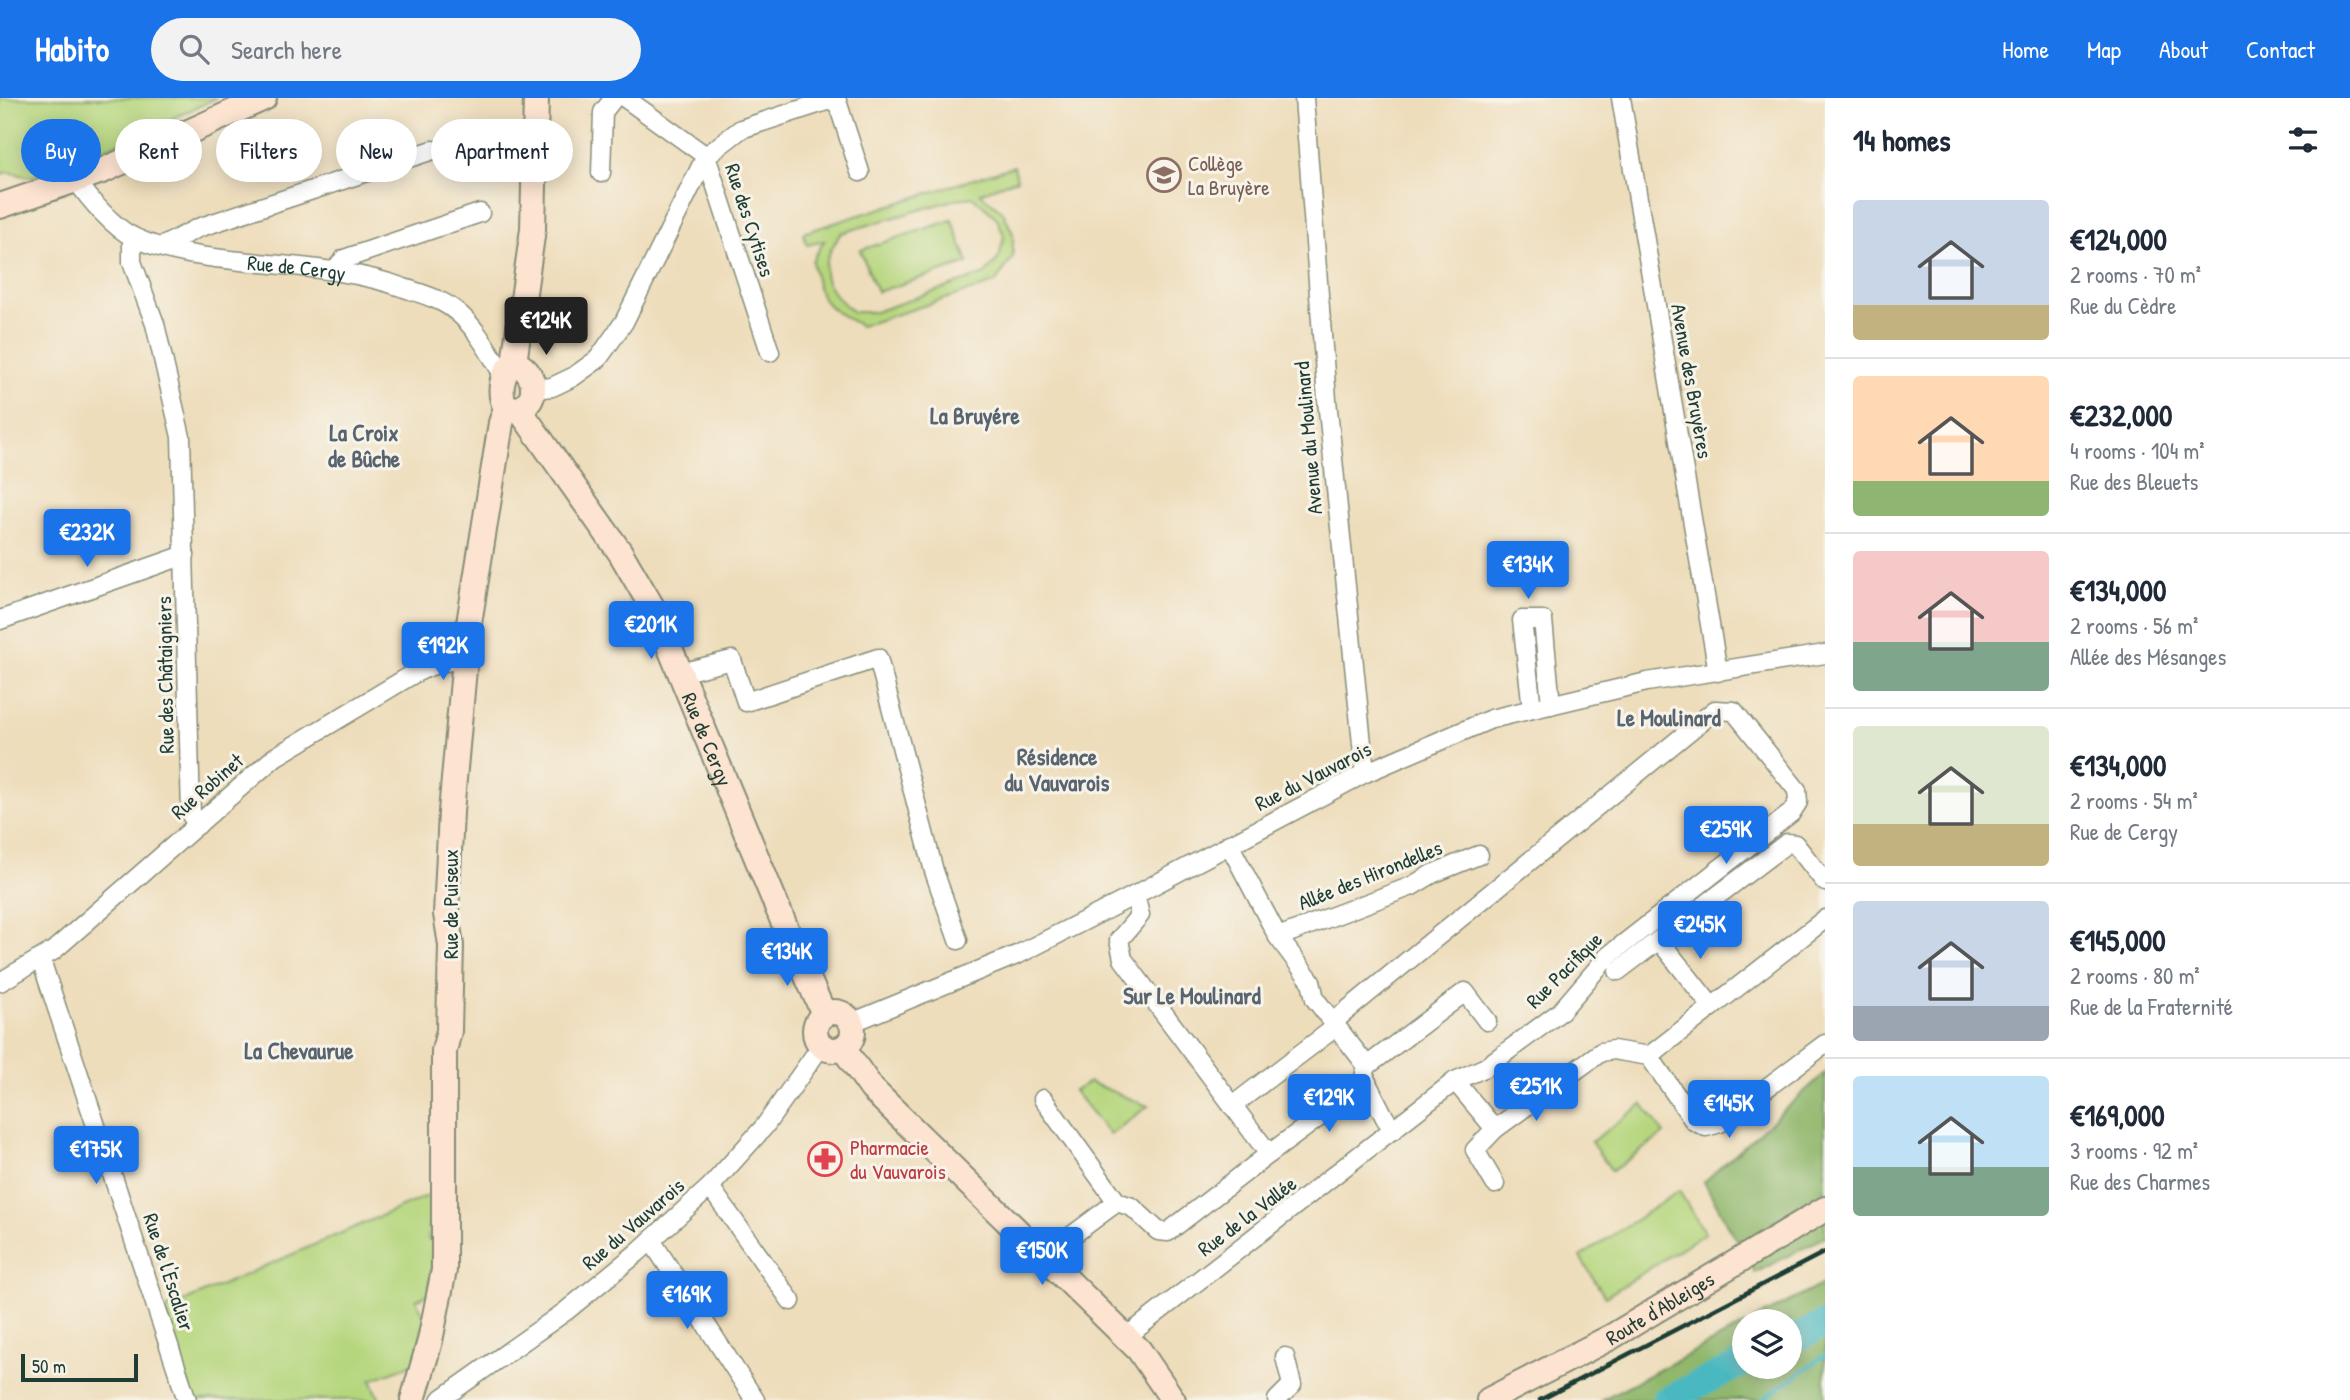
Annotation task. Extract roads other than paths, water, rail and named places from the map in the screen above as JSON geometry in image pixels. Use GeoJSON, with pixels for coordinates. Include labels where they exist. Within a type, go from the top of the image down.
{"type":"FeatureCollection","features":[{"type":"Feature","properties":{"kind":"street"},"geometry":{"type":"LineString","coordinates":[[101,170],[264,98]]}},
{"type":"Feature","properties":{"kind":"street"},"geometry":{"type":"LineString","coordinates":[[601,173],[603,112],[614,98]]}},
{"type":"Feature","properties":{"kind":"street","name":"Rue des Cytises"},"geometry":{"type":"LineString","coordinates":[[625,98],[706,156],[770,352]]}},
{"type":"Feature","properties":{"kind":"street"},"geometry":{"type":"LineString","coordinates":[[534,389],[552,387],[573,377],[598,359],[624,322],[706,156],[741,130],[836,98],[860,172]]}},
{"type":"Feature","properties":{"kind":"street","name":"Avenue du Moulinard"},"geometry":{"type":"LineString","coordinates":[[1304,98],[1326,400],[1365,773]]}},
{"type":"Feature","properties":{"kind":"street","name":"Avenue des Bruyères"},"geometry":{"type":"LineString","coordinates":[[1621,98],[1718,672]]}},
{"type":"Feature","properties":{"kind":"street"},"geometry":{"type":"LineString","coordinates":[[509,369],[521,365],[531,376],[533,399],[525,407],[512,408],[501,400],[509,369],[533,229],[534,101]]}},
{"type":"Feature","properties":{"kind":"street"},"geometry":{"type":"LineString","coordinates":[[161,247],[198,228],[431,151]]}},
{"type":"Feature","properties":{"kind":"street"},"geometry":{"type":"LineString","coordinates":[[0,206],[74,182]]}},
{"type":"Feature","properties":{"kind":"street","name":"Rue de Cergy"},"geometry":{"type":"LineString","coordinates":[[78,182],[86,194],[132,236],[161,247],[207,258],[334,271],[382,280],[436,299],[457,312],[509,369]]}},
{"type":"Feature","properties":{"kind":"street"},"geometry":{"type":"LineString","coordinates":[[334,271],[344,259],[480,213]]}},
{"type":"Feature","properties":{"kind":"street","name":"Rue des Châtaigniers"},"geometry":{"type":"LineString","coordinates":[[132,236],[132,262],[156,324],[181,437],[191,814],[198,825]]}},
{"type":"Feature","properties":{"kind":"street","name":"Rue de Cergy"},"geometry":{"type":"LineString","coordinates":[[512,408],[620,552],[655,612],[824,1014]]}},
{"type":"Feature","properties":{"kind":"street","name":"Rue de Puiseux"},"geometry":{"type":"LineString","coordinates":[[414,1400],[430,1341],[444,1270],[444,1051],[449,1031],[451,945],[446,914],[451,812],[466,660],[482,537],[501,423],[512,408]]}},
{"type":"Feature","properties":{"kind":"street"},"geometry":{"type":"LineString","coordinates":[[0,620],[185,555]]}},
{"type":"Feature","properties":{"kind":"street"},"geometry":{"type":"LineString","coordinates":[[1532,709],[1522,620],[1544,620],[1551,705]]}},
{"type":"Feature","properties":{"kind":"street","name":"Rue du Vauvarois"},"geometry":{"type":"LineString","coordinates":[[851,1023],[1019,954],[1365,773],[1491,719],[1647,682],[1825,654]]}},
{"type":"Feature","properties":{"kind":"street"},"geometry":{"type":"LineString","coordinates":[[680,673],[732,660],[746,702],[878,658],[934,871],[958,940]]}},
{"type":"Feature","properties":{"kind":"street","name":"Rue Robinet"},"geometry":{"type":"LineString","coordinates":[[0,982],[41,960],[275,757],[415,673],[452,659],[466,660]]}},
{"type":"Feature","properties":{"kind":"street","name":"Rue Pacifique"},"geometry":{"type":"LineString","coordinates":[[1336,1023],[1715,710],[1734,711],[1797,790],[1798,802],[1791,813],[1608,956],[1560,1012],[1486,1067],[1455,1081],[1394,1130]]}},
{"type":"Feature","properties":{"kind":"street"},"geometry":{"type":"LineString","coordinates":[[1618,971],[1787,843],[1795,844],[1825,882]]}},
{"type":"Feature","properties":{"kind":"street"},"geometry":{"type":"LineString","coordinates":[[1229,844],[1278,937],[1311,981],[1315,999],[1336,1023],[1367,1074],[1385,1118],[1394,1130]]}},
{"type":"Feature","properties":{"kind":"street","name":"Allée des Hirondelles"},"geometry":{"type":"LineString","coordinates":[[1278,937],[1412,886],[1432,874],[1479,855]]}},
{"type":"Feature","properties":{"kind":"street"},"geometry":{"type":"LineString","coordinates":[[1135,895],[1140,915],[1119,940],[1123,959],[1269,1154]]}},
{"type":"Feature","properties":{"kind":"street"},"geometry":{"type":"LineString","coordinates":[[1649,1056],[1825,919]]}},
{"type":"Feature","properties":{"kind":"street"},"geometry":{"type":"LineString","coordinates":[[1659,940],[1712,1007]]}},
{"type":"Feature","properties":{"kind":"street","name":"Rue de l'Escalier"},"geometry":{"type":"LineString","coordinates":[[41,960],[187,1400]]}},
{"type":"Feature","properties":{"kind":"street"},"geometry":{"type":"LineString","coordinates":[[1043,1099],[1117,1202],[1132,1207],[1158,1231],[1168,1232],[1269,1154],[1465,992],[1487,1021]]}},
{"type":"Feature","properties":{"kind":"street"},"geometry":{"type":"LineString","coordinates":[[832,1047],[852,1038],[851,1023],[841,1013],[824,1014],[815,1028],[816,1039],[832,1047],[872,1090],[1139,1350],[1173,1400]]}},
{"type":"Feature","properties":{"kind":"street"},"geometry":{"type":"LineString","coordinates":[[1232,1106],[1336,1023]]}},
{"type":"Feature","properties":{"kind":"street"},"geometry":{"type":"LineString","coordinates":[[1495,1184],[1475,1150],[1495,1129],[1601,1052],[1613,1050],[1649,1056],[1694,1121],[1706,1127],[1720,1124],[1825,1044]]}},
{"type":"Feature","properties":{"kind":"street","name":"Rue du Vauvarois"},"geometry":{"type":"LineString","coordinates":[[440,1400],[566,1311],[710,1187],[832,1047]]}},
{"type":"Feature","properties":{"kind":"street"},"geometry":{"type":"LineString","coordinates":[[1455,1081],[1495,1129]]}},
{"type":"Feature","properties":{"kind":"street","name":"Rue de la Vallée"},"geometry":{"type":"LineString","coordinates":[[1126,1337],[1394,1130]]}},
{"type":"Feature","properties":{"kind":"street"},"geometry":{"type":"LineString","coordinates":[[710,1187],[790,1301]]}},
{"type":"Feature","properties":{"kind":"street"},"geometry":{"type":"LineString","coordinates":[[1044,1257],[1117,1202]]}},
{"type":"Feature","properties":{"kind":"street","name":"Route d'Ableiges"},"geometry":{"type":"LineString","coordinates":[[1489,1400],[1611,1337],[1825,1209]]}},
{"type":"Feature","properties":{"kind":"street"},"geometry":{"type":"LineString","coordinates":[[651,1240],[755,1400]]}},
{"type":"Feature","properties":{"kind":"street"},"geometry":{"type":"LineString","coordinates":[[1277,1400],[1292,1385],[1285,1357]]}},
{"type":"Feature","properties":{"kind":"waterway"},"geometry":{"type":"LineString","coordinates":[[1802,1335],[1825,1324]]}},
{"type":"Feature","properties":{"kind":"waterway"},"geometry":{"type":"LineString","coordinates":[[1762,1400],[1825,1355]]}},
{"type":"Feature","properties":{"kind":"waterway"},"geometry":{"type":"LineString","coordinates":[[1666,1400],[1732,1368]]}},
{"type":"Feature","properties":{"kind":"railway"},"geometry":{"type":"LineString","coordinates":[[1540,1400],[1825,1252]]}},
{"type":"Feature","properties":{"kind":"place","name":"Collège La Bruyère"},"geometry":{"type":"Point","coordinates":[1164,175]}},
{"type":"Feature","properties":{"kind":"place","name":"Pharmacie du Vauvarois"},"geometry":{"type":"Point","coordinates":[825,1159]}},
{"type":"Feature","properties":{"kind":"district","name":"La Bruyére"},"geometry":{"type":"Point","coordinates":[975,415]}},
{"type":"Feature","properties":{"kind":"district","name":"La Croix de Bûche"},"geometry":{"type":"Point","coordinates":[364,445]}},
{"type":"Feature","properties":{"kind":"district","name":"Le Moulinard"},"geometry":{"type":"Point","coordinates":[1669,717]}},
{"type":"Feature","properties":{"kind":"district","name":"Résidence du Vauvarois"},"geometry":{"type":"Point","coordinates":[1057,769]}},
{"type":"Feature","properties":{"kind":"district","name":"Sur Le Moulinard"},"geometry":{"type":"Point","coordinates":[1192,995]}},
{"type":"Feature","properties":{"kind":"district","name":"La Chevaurue"},"geometry":{"type":"Point","coordinates":[299,1050]}}]}
